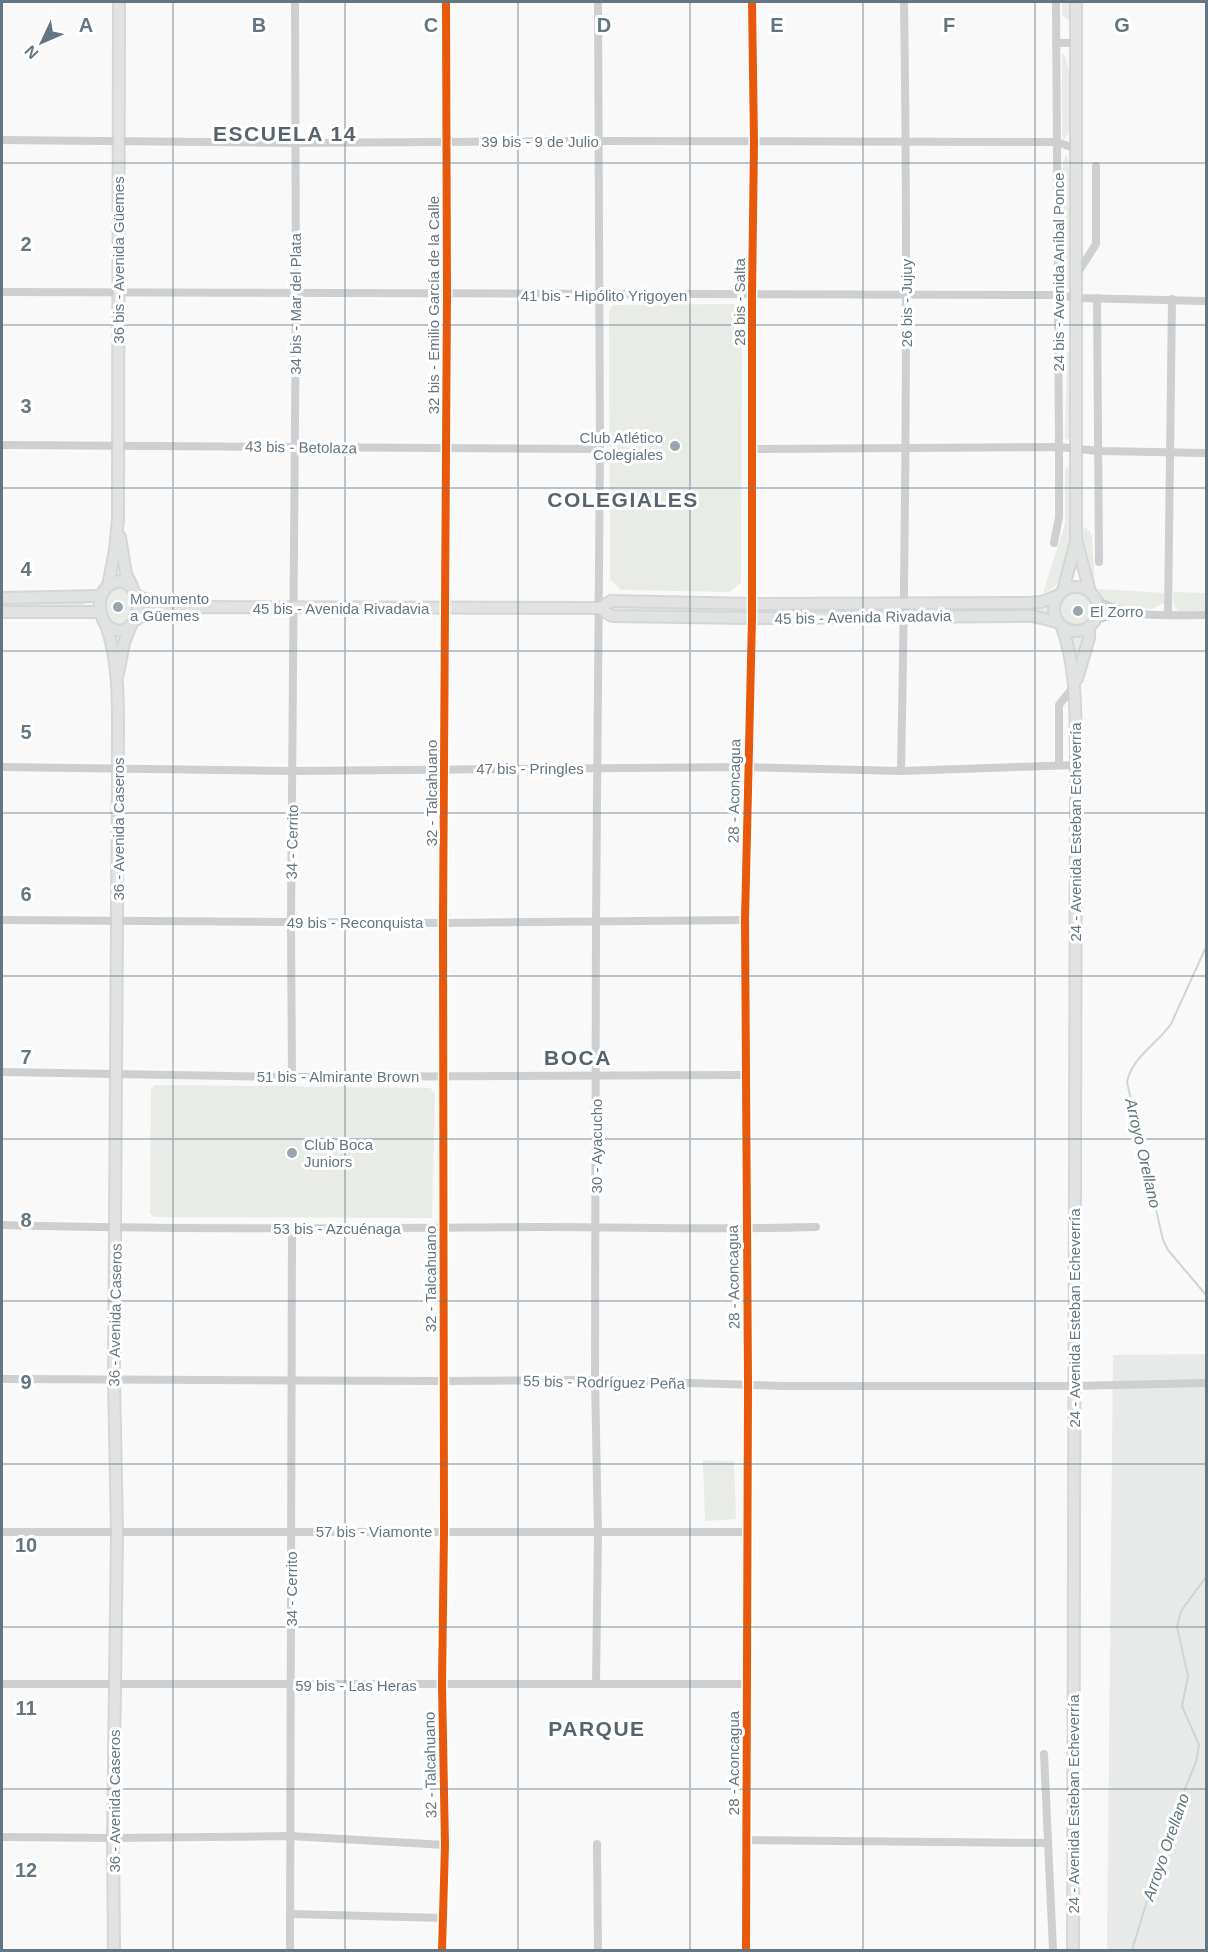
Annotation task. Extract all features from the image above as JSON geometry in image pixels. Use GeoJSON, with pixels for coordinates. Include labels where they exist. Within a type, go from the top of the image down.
{"type":"FeatureCollection","features":[{"type":"Feature","properties":{"kind":"main road","name":"36 bis - Avenida Güemes"},"geometry":{"type":"LineString","coordinates":[[108,586],[118,518],[119,2]]}},
{"type":"Feature","properties":{"kind":"main road","name":"24 bis - Avenida Aníbal Ponce"},"geometry":{"type":"LineString","coordinates":[[1060,594],[1076,539],[1076,2]]}},
{"type":"Feature","properties":{"kind":"main road","name":"36 bis - Avenida Güemes"},"geometry":{"type":"LineString","coordinates":[[118,518],[126,574],[135,594]]}},
{"type":"Feature","properties":{"kind":"main road","name":"24 bis - Avenida Aníbal Ponce"},"geometry":{"type":"LineString","coordinates":[[1076,539],[1093,596]]}},
{"type":"Feature","properties":{"kind":"main road"},"geometry":{"type":"LineString","coordinates":[[112,582],[124,582],[135,594],[138,612],[134,621],[124,629],[118,630],[106,625],[100,612],[101,596],[108,586],[112,582]]}},
{"type":"Feature","properties":{"kind":"main road"},"geometry":{"type":"LineString","coordinates":[[1077,587],[1093,596],[1098,606],[1092,624],[1080,631],[1071,631],[1059,624],[1053,609],[1060,594],[1077,587]]}},
{"type":"Feature","properties":{"kind":"main road","name":"45 bis - Avenida Rivadavia"},"geometry":{"type":"LineString","coordinates":[[135,594],[150,601],[191,607]]}},
{"type":"Feature","properties":{"kind":"main road","name":"45 bis - Avenida Rivadavia"},"geometry":{"type":"LineString","coordinates":[[134,621],[148,613],[191,607],[598,608],[611,601],[752,604],[1029,603],[1041,602],[1060,594]]}},
{"type":"Feature","properties":{"kind":"main road"},"geometry":{"type":"LineString","coordinates":[[2,598],[101,596]]}},
{"type":"Feature","properties":{"kind":"main road","name":"45 bis - Avenida Rivadavia"},"geometry":{"type":"LineString","coordinates":[[598,608],[612,616],[752,618],[1033,616],[1059,624]]}},
{"type":"Feature","properties":{"kind":"main road"},"geometry":{"type":"LineString","coordinates":[[2,612],[100,612]]}},
{"type":"Feature","properties":{"kind":"main road","name":"36 - Avenida Caseros"},"geometry":{"type":"LineString","coordinates":[[116,680],[121,666],[124,643],[134,621]]}},
{"type":"Feature","properties":{"kind":"main road","name":"24 - Avenida Esteban Echeverría"},"geometry":{"type":"LineString","coordinates":[[1059,624],[1072,663],[1075,685],[1076,765],[1073,1950]]}},
{"type":"Feature","properties":{"kind":"main road","name":"24 - Avenida Esteban Echeverría"},"geometry":{"type":"LineString","coordinates":[[1075,685],[1092,624]]}},
{"type":"Feature","properties":{"kind":"main road","name":"36 - Avenida Caseros"},"geometry":{"type":"LineString","coordinates":[[106,625],[110,636],[116,680],[118,768],[114,1380],[117,1533],[113,1838],[114,1950]]}},
{"type":"Feature","properties":{"kind":"street","name":"34 bis - Mar del Plata"},"geometry":{"type":"LineString","coordinates":[[294,607],[296,2]]}},
{"type":"Feature","properties":{"kind":"street","name":"32 bis - Emilio García de la Calle"},"geometry":{"type":"LineString","coordinates":[[445,608],[446,2]]}},
{"type":"Feature","properties":{"kind":"street","name":"30 - Ayacucho"},"geometry":{"type":"LineString","coordinates":[[596,1683],[598,1533],[595,1380],[596,921],[600,449],[598,2]]}},
{"type":"Feature","properties":{"kind":"street","name":"28 bis - Salta"},"geometry":{"type":"LineString","coordinates":[[752,2],[754,142],[752,604]]}},
{"type":"Feature","properties":{"kind":"street","name":"26 bis - Jujuy"},"geometry":{"type":"LineString","coordinates":[[901,771],[906,296],[904,2]]}},
{"type":"Feature","properties":{"kind":"street","name":"24 bis - Avenida Aníbal Ponce"},"geometry":{"type":"LineString","coordinates":[[1054,543],[1059,517],[1056,2]]}},
{"type":"Feature","properties":{"kind":"street"},"geometry":{"type":"LineString","coordinates":[[1056,43],[1076,43]]}},
{"type":"Feature","properties":{"kind":"street","name":"39 bis - 9 de Julio"},"geometry":{"type":"LineString","coordinates":[[2,140],[294,143],[1057,142],[1077,149]]}},
{"type":"Feature","properties":{"kind":"street","name":"24 bis - Avenida Aníbal Ponce"},"geometry":{"type":"LineString","coordinates":[[1077,274],[1096,244],[1096,166]]}},
{"type":"Feature","properties":{"kind":"street","name":"41 bis - Hipólito Yrigoyen"},"geometry":{"type":"LineString","coordinates":[[2,292],[296,295],[1058,296],[1206,301]]}},
{"type":"Feature","properties":{"kind":"street"},"geometry":{"type":"LineString","coordinates":[[1097,297],[1099,562]]}},
{"type":"Feature","properties":{"kind":"street"},"geometry":{"type":"LineString","coordinates":[[1168,615],[1172,299]]}},
{"type":"Feature","properties":{"kind":"street","name":"43 bis - Betolaza"},"geometry":{"type":"LineString","coordinates":[[2,445],[600,449]]}},
{"type":"Feature","properties":{"kind":"street"},"geometry":{"type":"LineString","coordinates":[[752,449],[1059,447],[1099,451],[1206,453]]}},
{"type":"Feature","properties":{"kind":"street"},"geometry":{"type":"LineString","coordinates":[[1093,596],[1107,606],[1126,612],[1206,615]]}},
{"type":"Feature","properties":{"kind":"street","name":"28 - Aconcagua"},"geometry":{"type":"LineString","coordinates":[[746,1950],[748,1384],[745,920],[752,604]]}},
{"type":"Feature","properties":{"kind":"street","name":"34 - Cerrito"},"geometry":{"type":"LineString","coordinates":[[292,1077],[294,607]]}},
{"type":"Feature","properties":{"kind":"street","name":"32 - Talcahuano"},"geometry":{"type":"LineString","coordinates":[[442,1950],[445,1845],[442,1685],[445,608]]}},
{"type":"Feature","properties":{"kind":"street"},"geometry":{"type":"LineString","coordinates":[[1092,624],[1126,612]]}},
{"type":"Feature","properties":{"kind":"street","name":"24 - Avenida Esteban Echeverría"},"geometry":{"type":"LineString","coordinates":[[1059,765],[1059,705],[1075,685]]}},
{"type":"Feature","properties":{"kind":"street","name":"47 bis - Pringles"},"geometry":{"type":"LineString","coordinates":[[2,767],[293,771],[747,767],[901,771],[1076,765]]}},
{"type":"Feature","properties":{"kind":"street","name":"49 bis - Reconquista"},"geometry":{"type":"LineString","coordinates":[[2,920],[443,923],[745,920]]}},
{"type":"Feature","properties":{"kind":"street","name":"51 bis - Almirante Brown"},"geometry":{"type":"LineString","coordinates":[[2,1072],[292,1077],[746,1075]]}},
{"type":"Feature","properties":{"kind":"street","name":"53 bis - Azcuénaga"},"geometry":{"type":"LineString","coordinates":[[2,1225],[116,1228],[746,1229],[816,1227]]}},
{"type":"Feature","properties":{"kind":"street","name":"34 - Cerrito"},"geometry":{"type":"LineString","coordinates":[[290,1950],[292,1228]]}},
{"type":"Feature","properties":{"kind":"street","name":"55 bis - Rodríguez Peña"},"geometry":{"type":"LineString","coordinates":[[2,1379],[443,1382],[595,1380],[784,1386],[1073,1386],[1206,1383]]}},
{"type":"Feature","properties":{"kind":"street","name":"57 bis - Viamonte"},"geometry":{"type":"LineString","coordinates":[[2,1532],[747,1532]]}},
{"type":"Feature","properties":{"kind":"street","name":"59 bis - Las Heras"},"geometry":{"type":"LineString","coordinates":[[2,1684],[747,1684]]}},
{"type":"Feature","properties":{"kind":"street"},"geometry":{"type":"LineString","coordinates":[[1044,1755],[1053,1950]]}},
{"type":"Feature","properties":{"kind":"street"},"geometry":{"type":"LineString","coordinates":[[2,1837],[290,1836],[445,1845]]}},
{"type":"Feature","properties":{"kind":"street"},"geometry":{"type":"LineString","coordinates":[[746,1840],[1048,1843]]}},
{"type":"Feature","properties":{"kind":"street"},"geometry":{"type":"LineString","coordinates":[[597,1844],[598,1950]]}},
{"type":"Feature","properties":{"kind":"street"},"geometry":{"type":"LineString","coordinates":[[291,1914],[443,1918]]}},
{"type":"Feature","properties":{"kind":"shaded area"},"geometry":{"type":"Polygon","coordinates":[[[1062,2],[1071,2],[1071,22],[1062,15],[1062,2]]]}},
{"type":"Feature","properties":{"kind":"shaded area"},"geometry":{"type":"Polygon","coordinates":[[[1063,53],[1070,79],[1071,104],[1071,125],[1064,140],[1062,133],[1063,53]]]}},
{"type":"Feature","properties":{"kind":"shaded area"},"geometry":{"type":"Polygon","coordinates":[[[1066,154],[1072,174],[1072,282],[1068,289],[1065,281],[1063,164],[1066,154]]]}},
{"type":"Feature","properties":{"kind":"shaded area","name":"Club Atlético Colegiales"},"geometry":{"type":"Polygon","coordinates":[[[733,304],[742,312],[741,583],[729,592],[621,590],[610,579],[609,311],[613,305],[733,304]]]}},
{"type":"Feature","properties":{"kind":"shaded area"},"geometry":{"type":"Polygon","coordinates":[[[1067,351],[1072,352],[1071,440],[1065,439],[1067,351]]]}},
{"type":"Feature","properties":{"kind":"shaded area"},"geometry":{"type":"Polygon","coordinates":[[[1067,466],[1071,473],[1073,522],[1069,559],[1064,574],[1055,586],[1043,593],[1065,524],[1065,471],[1067,466]]]}},
{"type":"Feature","properties":{"kind":"shaded area"},"geometry":{"type":"Polygon","coordinates":[[[1084,527],[1090,531],[1092,538],[1095,585],[1085,565],[1081,541],[1084,527]]]}},
{"type":"Feature","properties":{"kind":"shaded area"},"geometry":{"type":"Polygon","coordinates":[[[120,587],[131,597],[132,610],[128,619],[117,625],[109,621],[105,605],[110,591],[120,587]]]}},
{"type":"Feature","properties":{"kind":"shaded area"},"geometry":{"type":"Polygon","coordinates":[[[1099,589],[1164,593],[1164,603],[1152,609],[1123,607],[1110,604],[1102,598],[1099,589]]]}},
{"type":"Feature","properties":{"kind":"shaded area"},"geometry":{"type":"Polygon","coordinates":[[[1076,591],[1088,597],[1094,609],[1088,621],[1076,627],[1064,621],[1058,609],[1064,597],[1076,591]]]}},
{"type":"Feature","properties":{"kind":"shaded area"},"geometry":{"type":"Polygon","coordinates":[[[1173,592],[1206,593],[1206,611],[1178,611],[1174,606],[1173,592]]]}},
{"type":"Feature","properties":{"kind":"shaded area"},"geometry":{"type":"Polygon","coordinates":[[[2,603],[84,603],[84,606],[2,606],[2,603]]]}},
{"type":"Feature","properties":{"kind":"shaded area"},"geometry":{"type":"Polygon","coordinates":[[[1048,605],[1048,615],[1032,611],[912,611],[911,608],[1032,609],[1048,605]]]}},
{"type":"Feature","properties":{"kind":"shaded area"},"geometry":{"type":"Polygon","coordinates":[[[611,607],[745,609],[745,612],[612,610],[611,607]]]}},
{"type":"Feature","properties":{"kind":"shaded area"},"geometry":{"type":"Polygon","coordinates":[[[894,608],[894,611],[761,613],[760,609],[894,608]]]}},
{"type":"Feature","properties":{"kind":"shaded area"},"geometry":{"type":"Polygon","coordinates":[[[1085,637],[1077,668],[1070,638],[1085,637]]]}},
{"type":"Feature","properties":{"kind":"shaded area","name":"Club Boca Juniors"},"geometry":{"type":"Polygon","coordinates":[[[155,1085],[430,1088],[435,1093],[432,1218],[155,1217],[150,1214],[151,1089],[155,1085]]]}},
{"type":"Feature","properties":{"kind":"shaded area"},"geometry":{"type":"Polygon","coordinates":[[[1206,1354],[1206,1950],[1107,1950],[1113,1355],[1206,1354]]]}},
{"type":"Feature","properties":{"kind":"shaded area"},"geometry":{"type":"Polygon","coordinates":[[[703,1460],[734,1461],[736,1519],[705,1521],[703,1460]]]}},
{"type":"Feature","properties":{"kind":"waterway","name":"Arroyo Orellano"},"geometry":{"type":"LineString","coordinates":[[1206,947],[1171,1024],[1139,1058],[1127,1082],[1163,1240],[1168,1250],[1206,1295]]}},
{"type":"Feature","properties":{"kind":"waterway","name":"Arroyo Orellano"},"geometry":{"type":"LineString","coordinates":[[1132,1950],[1171,1823],[1196,1762],[1199,1745],[1182,1706],[1188,1676],[1177,1627],[1181,1611],[1206,1577]]}},
{"type":"Feature","properties":{"kind":"cycle path"},"geometry":{"type":"LineString","coordinates":[[442,1950],[445,1845],[442,1685],[446,2]]}},
{"type":"Feature","properties":{"kind":"cycle path"},"geometry":{"type":"LineString","coordinates":[[746,1950],[748,1384],[745,920],[752,618],[754,142],[752,2]]}},
{"type":"Feature","properties":{"kind":"place","name":"Club Atlético Colegiales"},"geometry":{"type":"Point","coordinates":[675,446]}},
{"type":"Feature","properties":{"kind":"place","name":"Monumento a Güemes"},"geometry":{"type":"Point","coordinates":[118,607]}},
{"type":"Feature","properties":{"kind":"place","name":"El Zorro"},"geometry":{"type":"Point","coordinates":[1078,611]}},
{"type":"Feature","properties":{"kind":"place","name":"Club Boca Juniors"},"geometry":{"type":"Point","coordinates":[292,1153]}},
{"type":"Feature","properties":{"kind":"district","name":"ESCUELA 14"},"geometry":{"type":"Point","coordinates":[285,133]}},
{"type":"Feature","properties":{"kind":"district","name":"COLEGIALES"},"geometry":{"type":"Point","coordinates":[623,499]}},
{"type":"Feature","properties":{"kind":"district","name":"BOCA"},"geometry":{"type":"Point","coordinates":[578,1057]}},
{"type":"Feature","properties":{"kind":"district","name":"PARQUE"},"geometry":{"type":"Point","coordinates":[597,1728]}}]}
